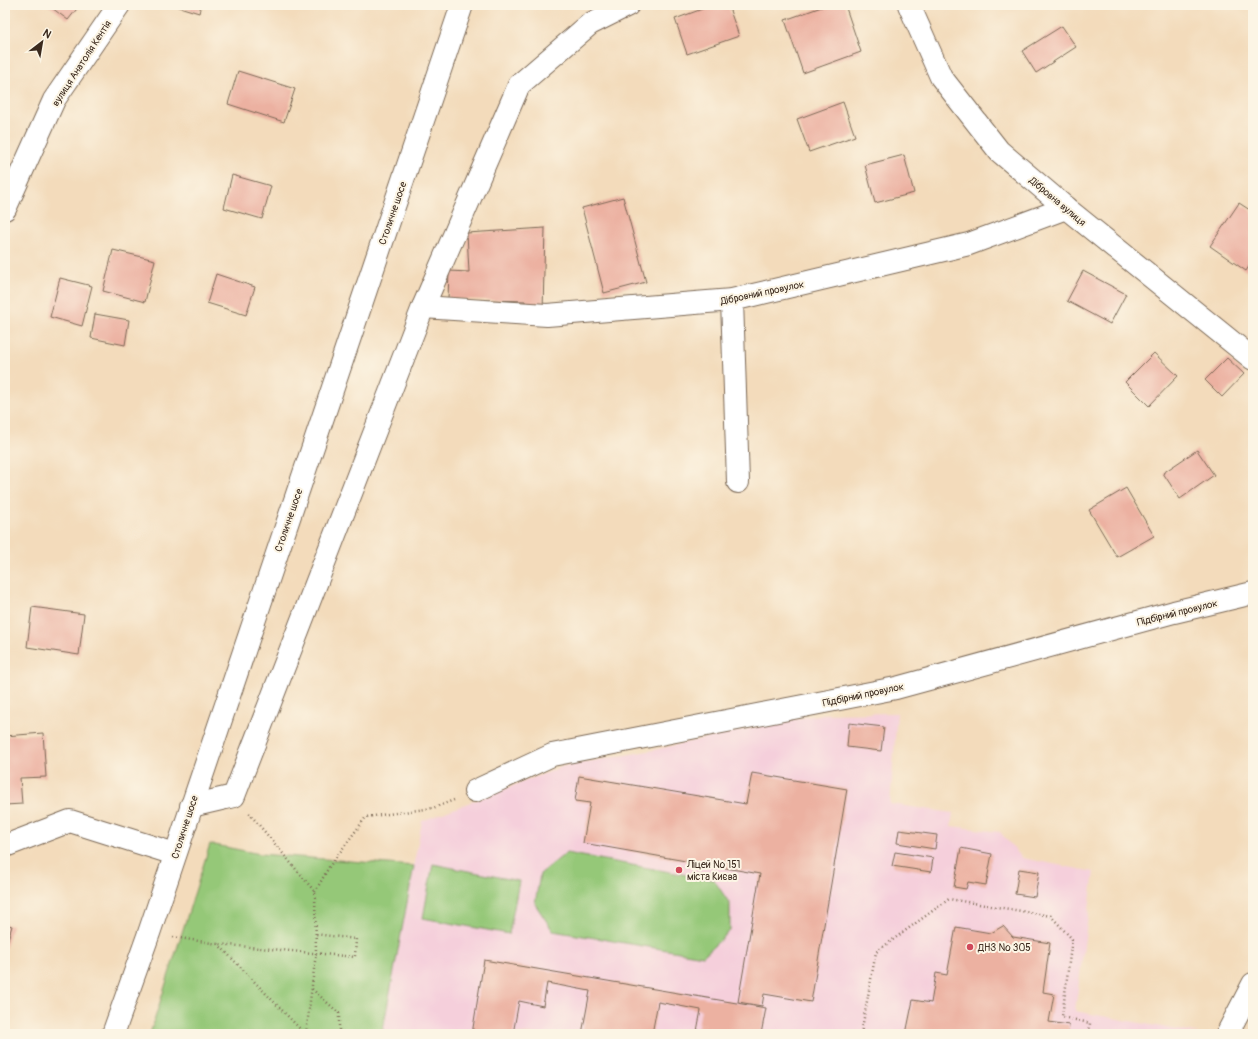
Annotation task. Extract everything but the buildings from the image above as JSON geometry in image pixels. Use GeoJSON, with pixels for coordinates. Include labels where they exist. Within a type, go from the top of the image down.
{"type":"FeatureCollection","features":[{"type":"Feature","properties":{"kind":"street","name":"вулиця Анатолія Кентія"},"geometry":{"type":"LineString","coordinates":[[5,209],[54,100],[119,5]]}},
{"type":"Feature","properties":{"kind":"street","name":"Столичне шосе"},"geometry":{"type":"LineString","coordinates":[[113,1034],[149,934],[462,5]]}},
{"type":"Feature","properties":{"kind":"street"},"geometry":{"type":"LineString","coordinates":[[191,806],[234,796],[423,307],[518,85],[590,24],[628,5]]}},
{"type":"Feature","properties":{"kind":"street","name":"Дібровна вулиця"},"geometry":{"type":"LineString","coordinates":[[909,5],[941,77],[999,151],[1066,208],[1253,360]]}},
{"type":"Feature","properties":{"kind":"street","name":"Дібровний провулок"},"geometry":{"type":"LineString","coordinates":[[423,307],[547,314],[732,300],[969,244],[1066,208]]}},
{"type":"Feature","properties":{"kind":"street"},"geometry":{"type":"LineString","coordinates":[[732,300],[738,482]]}},
{"type":"Feature","properties":{"kind":"street","name":"Підбірний провулок"},"geometry":{"type":"LineString","coordinates":[[475,791],[552,755],[896,688],[1174,612],[1253,593]]}},
{"type":"Feature","properties":{"kind":"street"},"geometry":{"type":"LineString","coordinates":[[5,846],[70,822],[175,854]]}},
{"type":"Feature","properties":{"kind":"street"},"geometry":{"type":"LineString","coordinates":[[1227,1034],[1253,984]]}},
{"type":"Feature","properties":{"kind":"path"},"geometry":{"type":"LineString","coordinates":[[306,1034],[316,953],[315,892],[329,867],[366,817],[433,808],[475,791]]}},
{"type":"Feature","properties":{"kind":"path"},"geometry":{"type":"LineString","coordinates":[[234,796],[315,892]]}},
{"type":"Feature","properties":{"kind":"path"},"geometry":{"type":"LineString","coordinates":[[861,1034],[876,952],[949,899],[1051,916],[1072,939],[1062,1017],[1090,1022],[1089,1034]]}},
{"type":"Feature","properties":{"kind":"path"},"geometry":{"type":"LineString","coordinates":[[149,934],[218,944],[355,957],[356,939],[315,934]]}},
{"type":"Feature","properties":{"kind":"path"},"geometry":{"type":"LineString","coordinates":[[218,944],[306,1034]]}},
{"type":"Feature","properties":{"kind":"path"},"geometry":{"type":"LineString","coordinates":[[312,989],[339,1013],[339,1034]]}},
{"type":"Feature","properties":{"kind":"shaded area","name":"Ліцей № 151 міста Києва"},"geometry":{"type":"Polygon","coordinates":[[[897,713],[890,804],[953,813],[951,826],[1000,832],[1022,858],[1094,872],[1075,1011],[1200,1034],[382,1034],[422,821],[564,766],[654,750],[763,725],[823,714],[897,713]]]}},
{"type":"Feature","properties":{"kind":"green space"},"geometry":{"type":"Polygon","coordinates":[[[210,844],[260,854],[414,866],[382,1034],[150,1034],[210,844]]]}},
{"type":"Feature","properties":{"kind":"green space"},"geometry":{"type":"Polygon","coordinates":[[[566,853],[714,880],[730,904],[730,931],[703,956],[553,931],[535,904],[540,874],[566,853]]]}},
{"type":"Feature","properties":{"kind":"green space"},"geometry":{"type":"Polygon","coordinates":[[[433,864],[519,881],[509,934],[423,918],[433,864]]]}},
{"type":"Feature","properties":{"kind":"place","name":"Ліцей № 151 міста Києва"},"geometry":{"type":"Point","coordinates":[679,870]}},
{"type":"Feature","properties":{"kind":"place","name":"ДНЗ № 305"},"geometry":{"type":"Point","coordinates":[970,947]}}]}
